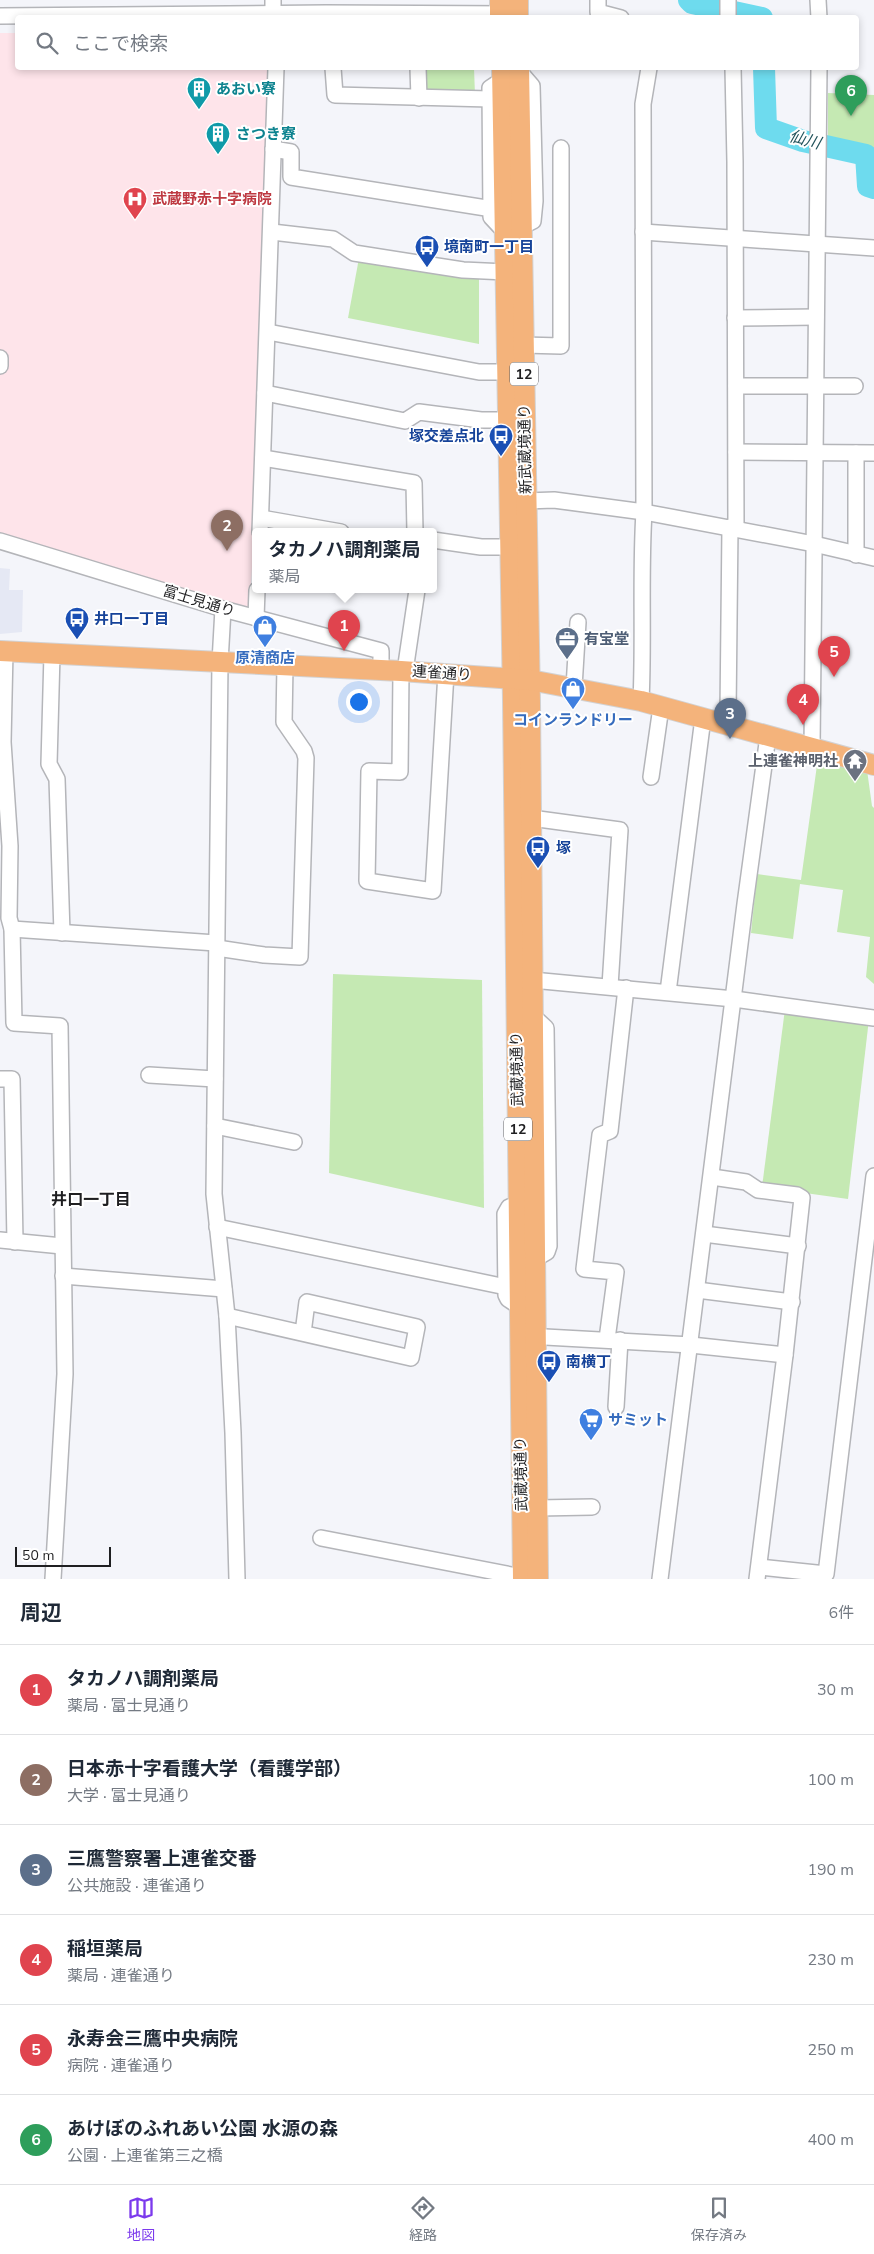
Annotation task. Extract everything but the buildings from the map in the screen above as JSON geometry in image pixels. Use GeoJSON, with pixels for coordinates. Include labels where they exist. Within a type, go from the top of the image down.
{"type":"FeatureCollection","features":[{"type":"Feature","properties":{"kind":"main road","name":"新武蔵境通り"},"geometry":{"type":"LineString","coordinates":[[510,71],[513,229],[523,345],[526,500],[521,679]]}},
{"type":"Feature","properties":{"kind":"main road","name":"新武蔵境通り"},"geometry":{"type":"LineString","coordinates":[[513,229],[506,272],[510,547],[521,679]]}},
{"type":"Feature","properties":{"kind":"main road","name":"連雀通り"},"geometry":{"type":"LineString","coordinates":[[2,651],[446,673],[521,679],[574,687],[641,701],[874,765]]}},
{"type":"Feature","properties":{"kind":"main road","name":"武蔵境通り"},"geometry":{"type":"LineString","coordinates":[[521,679],[531,818],[533,1016],[535,1259],[528,1336],[529,1579]]}},
{"type":"Feature","properties":{"kind":"main road","name":"武蔵境通り"},"geometry":{"type":"LineString","coordinates":[[521,679],[518,1204],[520,1307],[528,1336],[538,1508],[529,1579]]}},
{"type":"Feature","properties":{"kind":"street"},"geometry":{"type":"LineString","coordinates":[[598,0],[598,12],[610,15]]}},
{"type":"Feature","properties":{"kind":"street"},"geometry":{"type":"LineString","coordinates":[[818,0],[818,15]]}},
{"type":"Feature","properties":{"kind":"street"},"geometry":{"type":"LineString","coordinates":[[46,15],[273,10],[509,10]]}},
{"type":"Feature","properties":{"kind":"street"},"geometry":{"type":"LineString","coordinates":[[0,16],[15,16]]}},
{"type":"Feature","properties":{"kind":"street"},"geometry":{"type":"LineString","coordinates":[[276,70],[272,232],[260,525],[295,528]]}},
{"type":"Feature","properties":{"kind":"street"},"geometry":{"type":"LineString","coordinates":[[333,70],[335,95],[490,99]]}},
{"type":"Feature","properties":{"kind":"street"},"geometry":{"type":"LineString","coordinates":[[418,70],[419,98]]}},
{"type":"Feature","properties":{"kind":"street"},"geometry":{"type":"LineString","coordinates":[[641,701],[644,645],[641,561],[644,512],[643,104],[649,70]]}},
{"type":"Feature","properties":{"kind":"street"},"geometry":{"type":"LineString","coordinates":[[725,723],[728,713],[736,452],[733,70]]}},
{"type":"Feature","properties":{"kind":"street"},"geometry":{"type":"LineString","coordinates":[[812,748],[819,70]]}},
{"type":"Feature","properties":{"kind":"street"},"geometry":{"type":"LineString","coordinates":[[510,71],[532,86],[533,221],[513,229],[491,217],[490,99],[490,88],[510,71]]}},
{"type":"Feature","properties":{"kind":"street"},"geometry":{"type":"LineString","coordinates":[[523,345],[561,346],[561,148]]}},
{"type":"Feature","properties":{"kind":"street"},"geometry":{"type":"LineString","coordinates":[[273,149],[291,152],[291,177],[486,208]]}},
{"type":"Feature","properties":{"kind":"street"},"geometry":{"type":"LineString","coordinates":[[534,200],[560,202]]}},
{"type":"Feature","properties":{"kind":"street"},"geometry":{"type":"LineString","coordinates":[[272,232],[333,239],[354,253],[463,270],[506,272]]}},
{"type":"Feature","properties":{"kind":"street"},"geometry":{"type":"LineString","coordinates":[[643,232],[874,248]]}},
{"type":"Feature","properties":{"kind":"street"},"geometry":{"type":"LineString","coordinates":[[735,318],[816,317]]}},
{"type":"Feature","properties":{"kind":"street"},"geometry":{"type":"LineString","coordinates":[[268,332],[479,372],[507,372]]}},
{"type":"Feature","properties":{"kind":"street"},"geometry":{"type":"LineString","coordinates":[[0,358],[0,366]]}},
{"type":"Feature","properties":{"kind":"street"},"geometry":{"type":"LineString","coordinates":[[736,386],[855,386]]}},
{"type":"Feature","properties":{"kind":"street"},"geometry":{"type":"LineString","coordinates":[[265,394],[405,421],[419,412],[481,420],[508,420]]}},
{"type":"Feature","properties":{"kind":"street"},"geometry":{"type":"LineString","coordinates":[[736,452],[874,453]]}},
{"type":"Feature","properties":{"kind":"street"},"geometry":{"type":"LineString","coordinates":[[856,453],[856,555]]}},
{"type":"Feature","properties":{"kind":"street"},"geometry":{"type":"LineString","coordinates":[[263,458],[414,484],[415,528]]}},
{"type":"Feature","properties":{"kind":"street"},"geometry":{"type":"LineString","coordinates":[[526,500],[554,500],[644,512],[814,544],[874,558]]}},
{"type":"Feature","properties":{"kind":"street","name":"富士見通り"},"geometry":{"type":"LineString","coordinates":[[0,540],[223,609],[381,650],[381,670]]}},
{"type":"Feature","properties":{"kind":"street"},"geometry":{"type":"LineString","coordinates":[[437,541],[481,547],[510,547]]}},
{"type":"Feature","properties":{"kind":"street"},"geometry":{"type":"LineString","coordinates":[[256,618],[257,593]]}},
{"type":"Feature","properties":{"kind":"street"},"geometry":{"type":"LineString","coordinates":[[416,593],[403,671],[400,772],[369,771],[367,881],[433,891],[446,673]]}},
{"type":"Feature","properties":{"kind":"street"},"geometry":{"type":"LineString","coordinates":[[223,609],[220,662],[214,1194],[227,1316],[233,1434],[237,1579]]}},
{"type":"Feature","properties":{"kind":"street"},"geometry":{"type":"LineString","coordinates":[[574,687],[578,622]]}},
{"type":"Feature","properties":{"kind":"street"},"geometry":{"type":"LineString","coordinates":[[2,651],[3,742],[10,846],[9,918],[12,929],[7,1015],[14,1023],[60,1026],[65,1374],[53,1579]]}},
{"type":"Feature","properties":{"kind":"street"},"geometry":{"type":"LineString","coordinates":[[52,654],[49,764],[57,778],[62,933]]}},
{"type":"Feature","properties":{"kind":"street"},"geometry":{"type":"LineString","coordinates":[[12,929],[217,946],[264,956],[300,957],[306,758],[304,750],[284,722],[285,665]]}},
{"type":"Feature","properties":{"kind":"street"},"geometry":{"type":"LineString","coordinates":[[651,778],[662,707]]}},
{"type":"Feature","properties":{"kind":"street"},"geometry":{"type":"LineString","coordinates":[[668,992],[703,718]]}},
{"type":"Feature","properties":{"kind":"street"},"geometry":{"type":"LineString","coordinates":[[660,1579],[768,736]]}},
{"type":"Feature","properties":{"kind":"street"},"geometry":{"type":"LineString","coordinates":[[531,818],[620,830],[610,986]]}},
{"type":"Feature","properties":{"kind":"street"},"geometry":{"type":"LineString","coordinates":[[532,980],[734,999],[874,1018]]}},
{"type":"Feature","properties":{"kind":"street"},"geometry":{"type":"LineString","coordinates":[[616,1407],[614,1340],[616,1272],[584,1269],[600,1134],[610,1131],[626,988]]}},
{"type":"Feature","properties":{"kind":"street"},"geometry":{"type":"LineString","coordinates":[[149,1075],[215,1079]]}},
{"type":"Feature","properties":{"kind":"street"},"geometry":{"type":"LineString","coordinates":[[0,1079],[12,1079],[8,1241],[62,1246]]}},
{"type":"Feature","properties":{"kind":"street"},"geometry":{"type":"LineString","coordinates":[[215,1126],[294,1142]]}},
{"type":"Feature","properties":{"kind":"street"},"geometry":{"type":"LineString","coordinates":[[712,1178],[746,1182],[758,1190],[796,1195],[802,1198],[792,1302],[758,1573],[826,1574],[872,1217],[874,1176]]}},
{"type":"Feature","properties":{"kind":"street"},"geometry":{"type":"LineString","coordinates":[[518,1204],[509,1207],[505,1214],[506,1287],[508,1299],[520,1307]]}},
{"type":"Feature","properties":{"kind":"street"},"geometry":{"type":"LineString","coordinates":[[218,1227],[506,1287]]}},
{"type":"Feature","properties":{"kind":"street"},"geometry":{"type":"LineString","coordinates":[[704,1234],[798,1246]]}},
{"type":"Feature","properties":{"kind":"street"},"geometry":{"type":"LineString","coordinates":[[63,1276],[224,1289]]}},
{"type":"Feature","properties":{"kind":"street"},"geometry":{"type":"LineString","coordinates":[[697,1290],[792,1302]]}},
{"type":"Feature","properties":{"kind":"street"},"geometry":{"type":"LineString","coordinates":[[227,1316],[411,1358],[417,1327],[307,1302],[303,1333]]}},
{"type":"Feature","properties":{"kind":"street"},"geometry":{"type":"LineString","coordinates":[[528,1336],[691,1345],[784,1355]]}},
{"type":"Feature","properties":{"kind":"street"},"geometry":{"type":"LineString","coordinates":[[538,1508],[592,1507]]}},
{"type":"Feature","properties":{"kind":"street"},"geometry":{"type":"LineString","coordinates":[[321,1538],[529,1579]]}},
{"type":"Feature","properties":{"kind":"shaded area","name":"武蔵野赤十字病院"},"geometry":{"type":"Polygon","coordinates":[[[0,33],[15,33],[15,70],[269,70],[268,332],[255,528],[252,528],[249,611],[0,533],[0,33]]]}},
{"type":"Feature","properties":{"kind":"shaded area"},"geometry":{"type":"Polygon","coordinates":[[[0,568],[10,569],[9,590],[23,590],[22,632],[0,634],[0,568]]]}},
{"type":"Feature","properties":{"kind":"green space"},"geometry":{"type":"Polygon","coordinates":[[[423,70],[474,70],[475,95],[423,94],[423,70]]]}},
{"type":"Feature","properties":{"kind":"green space"},"geometry":{"type":"Polygon","coordinates":[[[828,93],[874,95],[874,178],[869,176],[868,149],[828,137],[828,93]]]}},
{"type":"Feature","properties":{"kind":"green space"},"geometry":{"type":"Polygon","coordinates":[[[359,258],[479,279],[479,344],[348,318],[359,258]]]}},
{"type":"Feature","properties":{"kind":"green space"},"geometry":{"type":"Polygon","coordinates":[[[818,758],[867,770],[872,806],[874,808],[874,984],[866,977],[870,937],[837,932],[843,890],[800,884],[793,939],[751,933],[757,874],[801,880],[818,758]]]}},
{"type":"Feature","properties":{"kind":"green space"},"geometry":{"type":"Polygon","coordinates":[[[333,974],[482,980],[484,1208],[329,1173],[333,974]]]}},
{"type":"Feature","properties":{"kind":"green space"},"geometry":{"type":"Polygon","coordinates":[[[785,1009],[869,1019],[848,1199],[762,1187],[785,1009]]]}},
{"type":"Feature","properties":{"kind":"waterway","name":"仙川"},"geometry":{"type":"LineString","coordinates":[[689,0],[692,3],[748,15]]}},
{"type":"Feature","properties":{"kind":"waterway","name":"仙川"},"geometry":{"type":"LineString","coordinates":[[764,70],[766,128],[803,141],[866,155],[868,186],[874,188]]}},
{"type":"Feature","properties":{"kind":"place","name":"あおい寮"},"geometry":{"type":"Point","coordinates":[199,110]}},
{"type":"Feature","properties":{"kind":"place","name":"あけぼのふれあい公園 水源の森"},"geometry":{"type":"Point","coordinates":[851,116]}},
{"type":"Feature","properties":{"kind":"place","name":"さつき寮"},"geometry":{"type":"Point","coordinates":[218,155]}},
{"type":"Feature","properties":{"kind":"place","name":"武蔵野赤十字病院"},"geometry":{"type":"Point","coordinates":[135,220]}},
{"type":"Feature","properties":{"kind":"place","name":"境南町一丁目"},"geometry":{"type":"Point","coordinates":[427,268]}},
{"type":"Feature","properties":{"kind":"place","name":"塚交差点北"},"geometry":{"type":"Point","coordinates":[501,457]}},
{"type":"Feature","properties":{"kind":"place","name":"日本赤十字看護大学（看護学部）"},"geometry":{"type":"Point","coordinates":[227,551]}},
{"type":"Feature","properties":{"kind":"place","name":"井口一丁目"},"geometry":{"type":"Point","coordinates":[77,640]}},
{"type":"Feature","properties":{"kind":"place","name":"原清商店"},"geometry":{"type":"Point","coordinates":[265,648]}},
{"type":"Feature","properties":{"kind":"place","name":"タカノハ調剤薬局"},"geometry":{"type":"Point","coordinates":[344,651]}},
{"type":"Feature","properties":{"kind":"place","name":"有宝堂"},"geometry":{"type":"Point","coordinates":[567,660]}},
{"type":"Feature","properties":{"kind":"place","name":"永寿会三鷹中央病院"},"geometry":{"type":"Point","coordinates":[834,677]}},
{"type":"Feature","properties":{"kind":"place","name":"コインランドリー"},"geometry":{"type":"Point","coordinates":[573,710]}},
{"type":"Feature","properties":{"kind":"place","name":"稲垣薬局"},"geometry":{"type":"Point","coordinates":[803,725]}},
{"type":"Feature","properties":{"kind":"place","name":"三鷹警察署上連雀交番"},"geometry":{"type":"Point","coordinates":[730,739]}},
{"type":"Feature","properties":{"kind":"place","name":"上連雀神明社"},"geometry":{"type":"Point","coordinates":[855,782]}},
{"type":"Feature","properties":{"kind":"place","name":"塚"},"geometry":{"type":"Point","coordinates":[538,869]}},
{"type":"Feature","properties":{"kind":"place","name":"南横丁"},"geometry":{"type":"Point","coordinates":[549,1383]}},
{"type":"Feature","properties":{"kind":"place","name":"サミット"},"geometry":{"type":"Point","coordinates":[591,1441]}},
{"type":"Feature","properties":{"kind":"district","name":"井口一丁目"},"geometry":{"type":"Point","coordinates":[91,1199]}}]}
